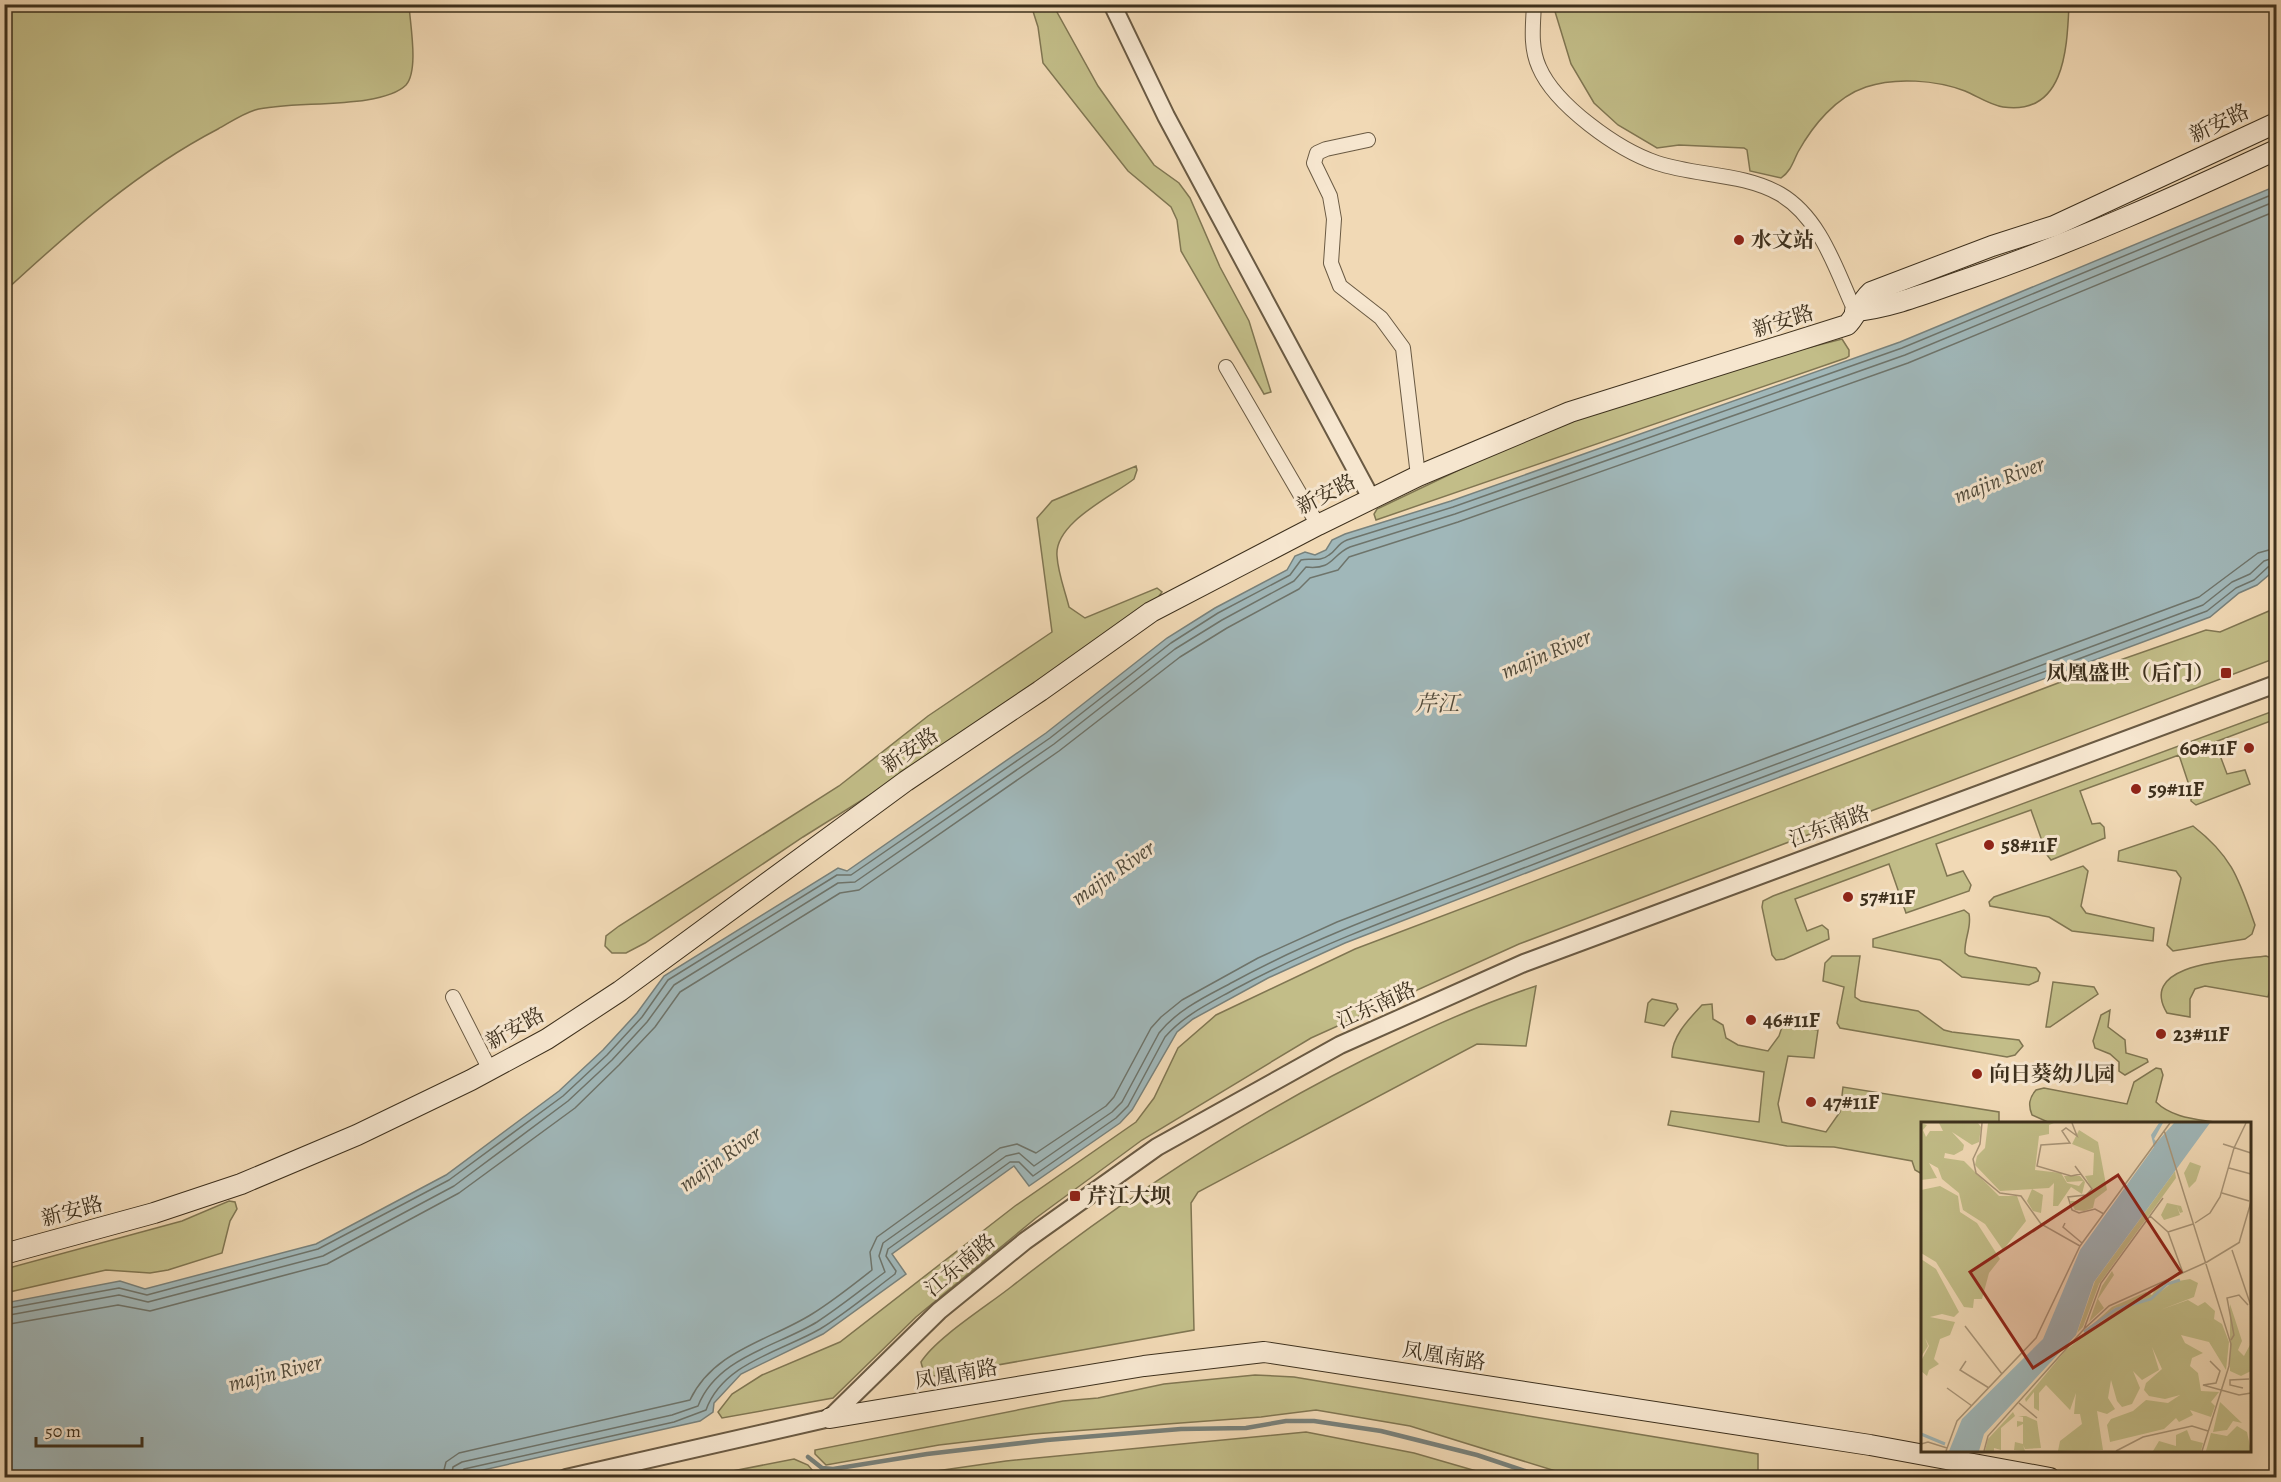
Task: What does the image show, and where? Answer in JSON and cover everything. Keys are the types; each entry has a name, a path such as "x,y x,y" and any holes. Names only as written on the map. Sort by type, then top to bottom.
{"main road":[{"name":"新安路","path":"4,1254 154,1213 241,1184 357,1135 490,1070 547,1039 620,991 906,781 1040,692 1151,612 1371,498 1570,412 1847,325 1871,292 1992,246 2054,226 2277,123"},
{"path":"1855,311 1875,309 1918,296 2041,253 2277,150"},
{"name":"凤凰南路","path":"830,1418 1144,1366 1264,1352 1870,1445 2050,1478"}],"street":[{"path":"1112,4 1166,116 1371,498"},
{"path":"1534,4 1532,43 1539,67 1550,86 1568,104 1595,129 1656,162 1757,185 1780,194 1805,215 1819,233 1855,311"},
{"path":"1368,140 1326,149 1317,153 1314,163 1330,196 1334,219 1331,263 1340,286 1381,318 1403,348 1418,476"},
{"path":"1226,368 1318,525"},
{"name":"江东南路","path":"830,1418 939,1311 1025,1241 1157,1147 1340,1046 1524,963 2277,684"},
{"path":"453,997 490,1070"},
{"path":"566,1478 830,1418"}],"shaded area":[{"path":"5,4 409,5 413,46 412,69 406,85 394,93 377,98 271,107 245,114 189,145 133,182 80,224 5,291"},
{"path":"1852,4 2069,5 2064,59 2051,90 2039,101 2024,107 2003,107 1954,87 1929,82 1902,81 1866,87 1845,98 1826,113 1781,178 1750,171 1747,150 1744,148 1679,145 1657,148 1618,125 1594,103 1571,64 1553,5 1795,5 1807,8"},
{"path":"1031,5 1053,5 1098,86 1154,165 1179,183 1190,198 1220,267 1249,321 1271,392 1264,394 1181,251 1177,220 1171,207 1128,171 1043,63 1038,27"},
{"path":"1842,339 1849,350 1849,356 1846,358 1376,520 1374,514 1377,509 1501,450 1586,414 1776,356"},
{"path":"1136,466 1134,479 1086,512 1065,533 1059,544 1057,556 1060,575 1069,607 1085,618 1157,588 1162,592 1157,599 929,758 803,837 645,943 626,953 612,953 605,946 606,936 619,926 839,786 928,716 1052,632 1037,518 1052,501"},
{"path":"2276,608 2276,658 1519,944 1311,1038 1142,1140 1036,1218 916,1317 833,1398 722,1418 718,1412 732,1394 762,1375 840,1342 1015,1206 1136,1122 1154,1098 1178,1048 1216,1015 1355,949 2103,666 2206,630 2220,632"},
{"path":"2276,710 2276,719 2215,742 2227,774 2245,770 2250,784 2196,805 2191,801 2191,791 2179,755 2080,791 2092,824 2100,823 2104,827 2105,838 2051,860 2047,855 2031,810 1936,844 1947,876 1963,871 1971,885 1969,891 1906,913 1889,864 1795,899 1807,931 1822,925 1828,930 1829,939 1784,959 1776,960 1772,955 1762,907 1763,901 1773,896"},
{"path":"2193,826 2217,848 2233,870 2255,925 2252,934 2245,939 2173,951 2167,945 2181,878 2176,871 2118,861 2119,851"},
{"path":"2083,866 2088,871 2081,906 2086,913 2154,928 2153,941 2072,931 2049,917 1990,906 1989,902 1994,897"},
{"path":"1964,910 1969,914 1970,919 1965,953 1969,956 2036,968 2040,973 2038,981 2029,985 1962,977 1940,960 1873,947 1873,939"},
{"path":"1832,956 1860,956 1855,997 1861,1001 1918,1011 1944,1030 2019,1040 2023,1046 2015,1055 2007,1057 1840,1028 1837,1023 1844,987 1823,981 1825,963"},
{"path":"2266,956 2272,958 2276,965 2268,997 2205,986 2195,989 2190,999 2190,1017 2167,1013 2161,996 2165,983 2177,974 2214,962"},
{"path":"2053,982 2094,987 2098,994 2050,1027 2046,1027"},
{"path":"1536,986 1526,1046 1477,1044 1198,1192 1191,1203 1194,1330 936,1376 924,1371 921,1362 950,1333 1056,1252 1196,1155 1244,1125 1343,1070 1447,1020"},
{"path":"1652,999 1676,1004 1678,1009 1664,1026 1645,1022 1648,1003"},
{"path":"1712,1004 1713,1019 1723,1025 1726,1038 1738,1045 1768,1051 1779,1036 1783,1024 1818,1030 1814,1058 1788,1056 1778,1104 1782,1122 1826,1132 1840,1112 1843,1087 1999,1112 1999,1122 1921,1122 1921,1173 1915,1170 1912,1161 1834,1147 1787,1146 1668,1125 1671,1111 1759,1122 1764,1072 1672,1057 1674,1042 1678,1035 1702,1005"},
{"path":"2110,1010 2108,1027 2125,1040 2126,1053 2147,1059 2148,1062 2125,1075 2119,1071 2119,1062 2110,1054 2095,1048 2093,1041 2101,1015"},
{"path":"2156,1068 2161,1069 2163,1075 2156,1102 2177,1115 2213,1122 2048,1122 2032,1115 2030,1105 2036,1090 2044,1088 2127,1104 2134,1082"},
{"path":"229,1201 235,1202 237,1209 230,1221 222,1253 168,1270 150,1273 106,1270 5,1293 5,1269 182,1221"},
{"path":"1255,1375 1294,1377 1758,1454 1758,1477 1575,1477 1410,1426 1316,1410 1261,1417 1033,1434 939,1445 826,1465 815,1454 815,1450 1063,1401 1098,1398 1164,1384"},
{"path":"1306,1432 1414,1453 1497,1477 894,1477 1006,1461"},
{"path":"794,1459 808,1465 818,1477 702,1477"}],"water":[{"name":"芹江","path":"2276,186 2276,569 2257,585 2239,593 2210,617 1640,829 1345,943 1268,978 1193,1019 1177,1032 1132,1110 1120,1123 1029,1186 1014,1166 892,1254 906,1274 823,1334 741,1374 714,1403 713,1412 700,1421 452,1477 5,1477 5,1303 120,1281 145,1289 316,1244 446,1175 559,1091 603,1050 637,1013 664,976 838,868 847,871 1046,733 1167,638 1215,608 1287,570 1295,556 1305,552 1315,555 1326,550 1332,540 1345,534 1451,501 1900,342"}],"waterway":[{"path":"808,1457 822,1468 833,1469 927,1454 1047,1440 1181,1429 1246,1428 1286,1421 1314,1421 1381,1431 1477,1455 1546,1478"}],"place":[{"name":"水文站","path":"1739,240"},
{"name":"凤凰盛世（后门）","path":"2226,673"},
{"name":"60#11F","path":"2249,748"},
{"name":"59#11F","path":"2136,789"},
{"name":"58#11F","path":"1989,845"},
{"name":"57#11F","path":"1848,897"},
{"name":"46#11F","path":"1751,1020"},
{"name":"23#11F","path":"2161,1034"},
{"name":"向日葵幼儿园","path":"1977,1074"},
{"name":"47#11F","path":"1811,1102"},
{"name":"芹江大坝","path":"1075,1196"}],"water label":[{"name":"majin River","path":"1999,480"},
{"name":"majin River","path":"1546,654"},
{"name":"majin River","path":"1113,873"},
{"name":"majin River","path":"720,1159"},
{"name":"majin River","path":"275,1373"}]}
